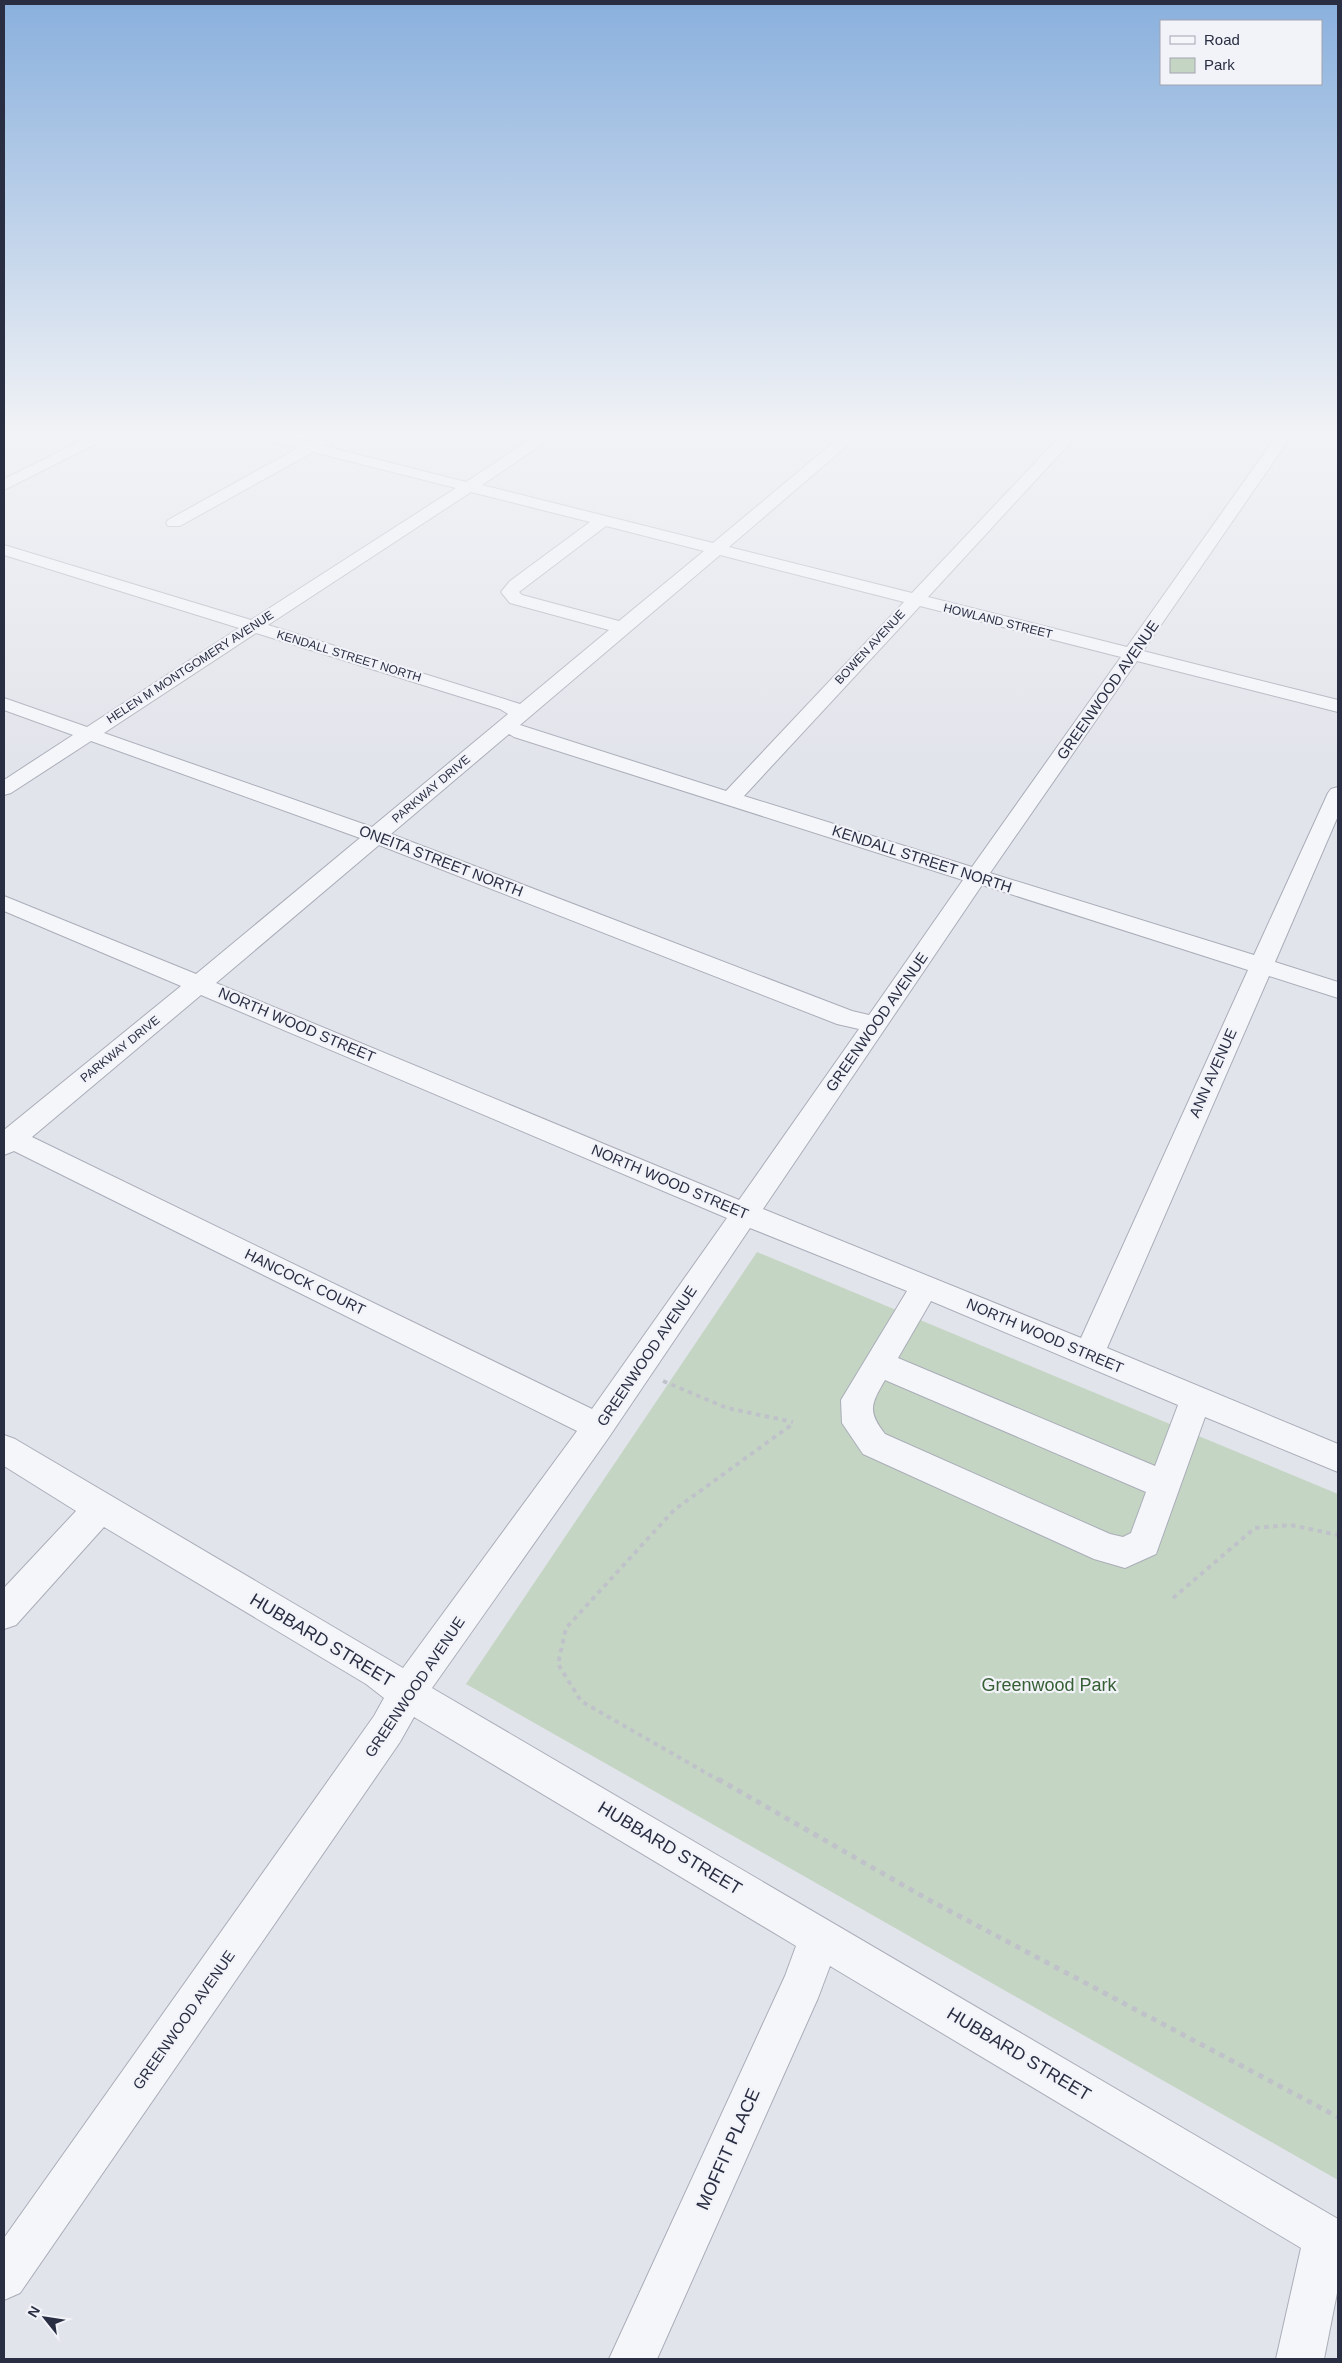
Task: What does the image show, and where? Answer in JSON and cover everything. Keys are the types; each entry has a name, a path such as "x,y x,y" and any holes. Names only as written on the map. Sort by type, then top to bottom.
{"street":[{"name":"HELEN M MONTGOMERY AVENUE","path":"4,789 382,542"},
{"path":"573,542 516,584 510,592 516,599 623,628"},
{"name":"HOWLAND STREET","path":"690,542 1338,706"},
{"name":"PARKWAY DRIVE","path":"8,1141 199,984 724,542"},
{"name":"BOWEN AVENUE","path":"731,798 969,542"},
{"name":"GREENWOOD AVENUE","path":"4,2277 387,1729 407,1693 598,1427 744,1213 876,1026 977,876 1211,542"},
{"name":"KENDALL STREET NORTH","path":"4,550 507,705 521,733 1338,990"},
{"name":"ONEITA STREET NORTH","path":"4,704 376,836 846,1018 876,1026"},
{"name":"ANN AVENUE","path":"1089,1354 1338,793"},
{"name":"NORTH WOOD STREET","path":"4,903 744,1213 925,1286 1338,1458"},
{"name":"HANCOCK COURT","path":"8,1141 598,1427"},
{"path":"925,1286 857,1400 858,1423 874,1444 1106,1548 1125,1553 1144,1543 1196,1399"},
{"path":"879,1364 1164,1486"},
{"name":"HUBBARD STREET","path":"4,1449 100,1508 379,1672 407,1693 1332,2241"},
{"path":"4,1613 100,1508"},
{"name":"MOFFIT PLACE","path":"633,2359 803,1983 820,1936"},
{"path":"1300,2359 1332,2241"}],"path":[{"path":"663,1381 727,1408 794,1423 674,1510 566,1628 558,1664 581,1701 930,1900 1338,2117"},
{"path":"1173,1598 1255,1528 1291,1525 1338,1535"}],"green space":[{"name":"Greenwood Park","path":"757,1252 1338,1494 1338,2180 466,1684"}]}
